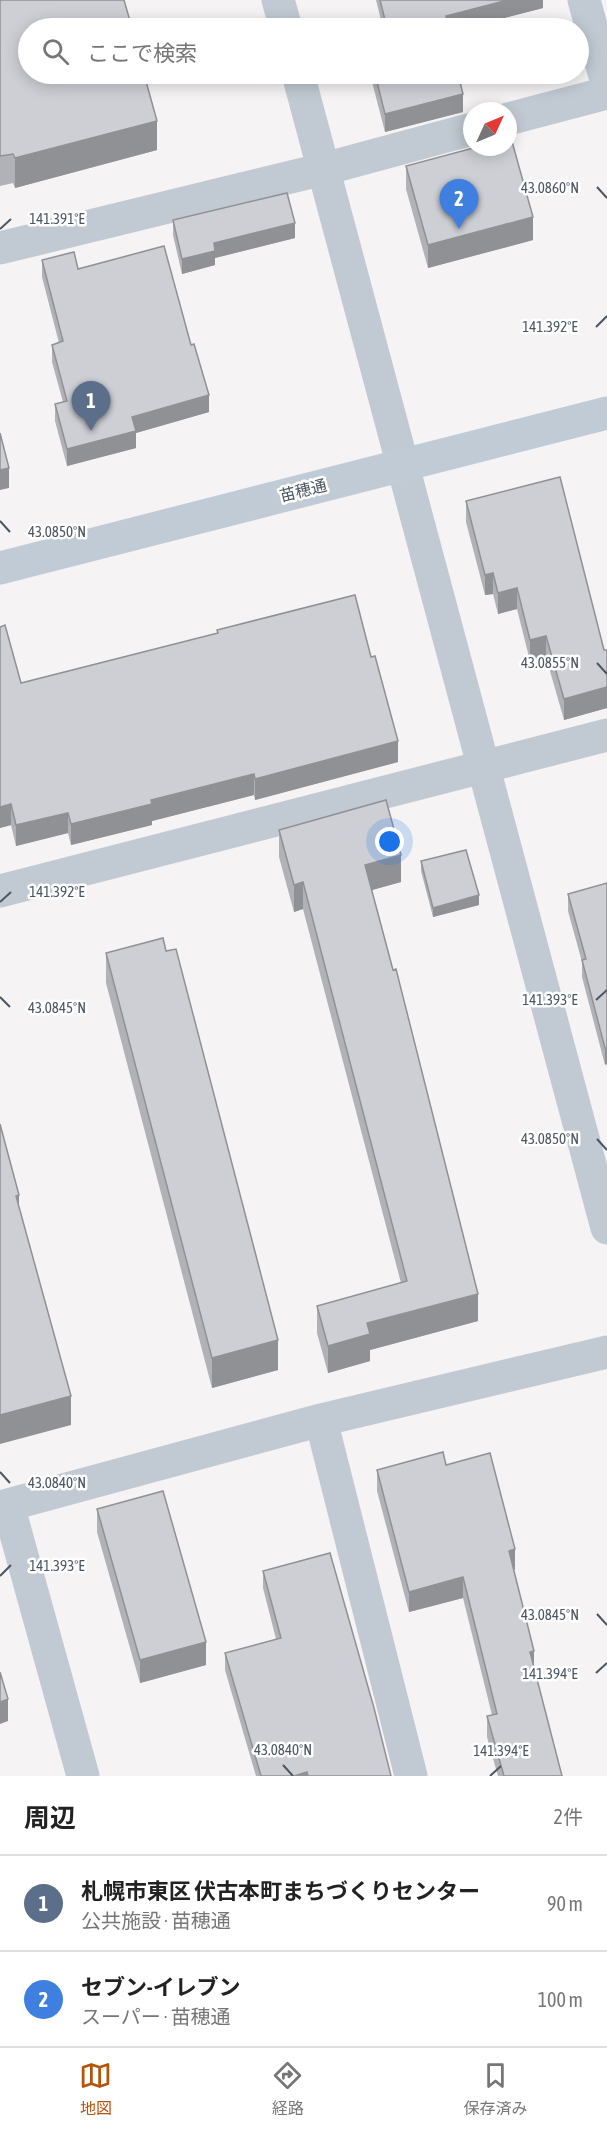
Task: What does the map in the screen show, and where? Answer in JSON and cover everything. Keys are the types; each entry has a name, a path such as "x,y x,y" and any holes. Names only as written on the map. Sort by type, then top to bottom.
{"street":[{"path":"279,0 284,18"},
{"path":"585,0 607,84"},
{"path":"301,84 607,1228"},
{"path":"517,117 607,93"},
{"path":"0,249 324,170 463,131"},
{"name":"苗穂通","path":"0,568 607,413"},
{"path":"0,891 607,735"},
{"path":"83,1776 4,1506 321,1420 607,1352"},
{"path":"321,1420 411,1776"}],"building":[{"path":"0,0 124,0 129,18 18,18 18,84 147,84 157,121 15,158 13,154 0,156"},
{"path":"380,0 508,0 446,16 446,18 384,18"},
{"path":"378,84 460,84 463,94 385,114"},
{"path":"463,151 463,156 516,156 533,217 428,245 406,166"},
{"path":"287,193 295,223 214,243 215,251 182,259 173,220"},
{"path":"164,246 191,345 194,344 209,395 132,417 136,431 67,449 55,404 67,401 52,345 63,341 42,260 74,252 78,269"},
{"path":"0,433 9,468 0,470"},
{"path":"560,477 604,650 607,650 607,687 564,699 546,636 530,640 517,588 498,593 493,573 485,575 466,501"},
{"path":"355,595 371,657 375,656 398,741 255,779 254,774 151,800 152,804 71,824 68,813 16,825 11,804 0,807 0,627 5,625 21,683 218,633 217,630"},
{"path":"386,800 401,855 365,865 393,970 396,969 478,1294 367,1323 370,1334 328,1346 317,1306 407,1281 303,882 294,885 279,830"},
{"path":"466,850 479,895 433,908 421,861"},
{"path":"607,883 607,1047 605,1048 582,960 586,959 568,894"},
{"path":"163,938 166,951 176,949 278,1340 212,1358 106,953"},
{"path":"0,1124 19,1195 16,1196 71,1396 0,1415"},
{"path":"443,1452 446,1465 490,1453 515,1549 509,1551 534,1651 530,1652 562,1776 504,1776 487,1716 497,1714 463,1577 409,1592 377,1470"},
{"path":"163,1491 206,1642 140,1660 97,1509"},
{"path":"330,1553 391,1776 308,1776 307,1772 294,1776 261,1776 225,1653 281,1638 263,1571"},
{"path":"0,1672 8,1699 0,1702"}],"place":[{"name":"セブン-イレブン","path":"459,229"},
{"name":"札幌市東区 伏古本町まちづくりセンター","path":"91,431"}]}
